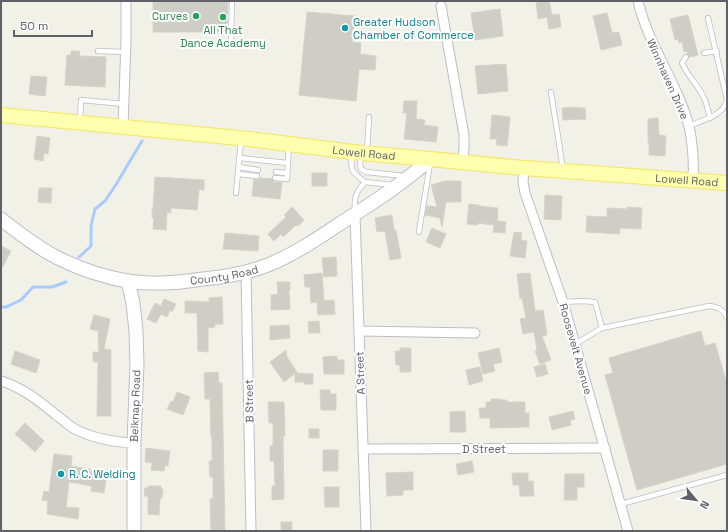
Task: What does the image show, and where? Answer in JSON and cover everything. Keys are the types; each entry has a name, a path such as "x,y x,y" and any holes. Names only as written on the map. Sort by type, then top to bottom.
{"main road":[{"name":"Lowell Road","path":"1,115 524,168 727,183"}],"street":[{"path":"123,127 126,52 126,1"},
{"name":"Winnhaven Drive","path":"638,1 651,40 674,87 689,126 693,151 693,181"},
{"path":"441,6 464,135 463,162"},
{"name":"County Road","path":"1,219 42,249 58,258 80,268 113,278 128,281 168,283 214,278 246,272 294,253 355,215 409,177 430,159"},
{"name":"Roosevelt Avenue","path":"524,168 523,182 525,193 575,344 628,531"},
{"name":"A Street","path":"355,215 366,531"},
{"name":"B Street","path":"246,272 251,531"},
{"name":"Belknap Road","path":"128,281 133,303 137,364 134,443 134,531"},
{"path":"359,331 475,333"},
{"path":"1,381 17,387 35,398 74,428 88,435 115,442 134,443"},
{"name":"D Street","path":"363,449 605,448"}],"lane":[{"path":"231,40 232,1"},
{"path":"689,126 710,118 718,113 726,105 727,100 708,18"},
{"path":"98,50 126,52"},
{"path":"704,53 716,51"},
{"path":"686,57 682,63 684,69 702,94 706,102 710,118"},
{"path":"551,92 563,171"},
{"path":"80,122 81,100 124,104"},
{"path":"369,117 360,152 361,169 366,172 409,177"},
{"path":"236,193 242,139"},
{"path":"275,178 287,179 290,144"},
{"path":"360,152 350,165 353,172 365,182 398,185"},
{"path":"240,158 288,163"},
{"path":"419,232 430,159"},
{"path":"239,168 258,170"},
{"path":"276,172 287,173"},
{"path":"238,174 257,176"},
{"path":"355,215 355,195 365,182"},
{"path":"562,302 595,302 602,328"},
{"path":"575,344 602,328 708,306 718,307 725,312 727,318"},
{"path":"621,504 727,475"}],"building":[{"path":"153,1 228,1 227,32 153,32"},
{"path":"536,1 549,1 552,15 559,14 561,27 549,29 547,17 538,19"},
{"path":"500,9 503,36 475,40 471,13"},
{"path":"307,12 355,16 352,42 361,43 360,54 376,56 375,70 359,69 356,101 299,95"},
{"path":"607,13 612,33 619,32 622,45 601,50 593,16"},
{"path":"688,15 698,55 690,57 686,51 684,52 682,42 679,43 678,39 675,40 670,19"},
{"path":"71,51 80,51 79,56 106,57 105,87 65,85 67,55 71,55"},
{"path":"506,64 508,91 478,94 475,66"},
{"path":"31,76 47,77 45,96 29,94"},
{"path":"404,101 417,101 416,119 425,120 424,125 438,127 436,142 404,139 407,113 403,113"},
{"path":"562,108 585,108 586,119 563,120"},
{"path":"492,115 510,117 507,146 496,145 497,139 490,139"},
{"path":"658,118 659,135 666,136 665,156 649,155 648,119"},
{"path":"37,136 50,138 48,154 44,153 43,161 34,159"},
{"path":"312,173 327,173 327,186 312,186"},
{"path":"155,177 204,180 204,190 199,189 197,210 171,208 171,213 167,212 166,230 153,229 154,218 152,218 152,209"},
{"path":"260,178 272,179 274,182 282,182 280,199 252,196 254,179 258,180"},
{"path":"445,181 461,181 461,202 446,202 442,227 440,218 425,215 427,206 437,207 431,185"},
{"path":"39,188 52,188 51,203 38,202"},
{"path":"545,195 562,196 561,220 544,219"},
{"path":"469,204 498,208 497,221 506,222 505,233 493,232 494,225 478,223 478,225 467,224"},
{"path":"292,207 304,220 283,237 281,234 274,241 268,234 286,217 284,215"},
{"path":"627,207 642,208 641,229 620,228 620,234 586,232 587,216 607,217 607,208 627,209"},
{"path":"392,215 401,258 390,260 385,231 377,232 375,218"},
{"path":"432,228 446,234 440,248 426,242"},
{"path":"514,232 522,233 521,240 527,241 525,258 510,256"},
{"path":"225,233 259,236 258,251 223,249"},
{"path":"1,246 11,251 1,270"},
{"path":"336,257 337,276 324,277 322,258"},
{"path":"322,273 324,301 334,300 335,314 318,315 317,302 311,303 310,287 305,287 304,275"},
{"path":"530,273 535,311 543,310 547,335 542,336 551,360 540,364 535,351 537,350 534,332 523,334 520,319 526,318 522,298 520,299 517,274"},
{"path":"277,282 290,282 290,309 271,310 271,295 278,294"},
{"path":"222,297 223,324 215,324 215,327 208,328 208,352 198,351 197,313 185,313 185,301 209,302 209,298"},
{"path":"164,299 176,304 172,312 170,310 167,317 161,314 156,323 147,319 155,303 161,306"},
{"path":"94,315 110,319 104,349 111,350 111,416 97,416 98,362 93,362 93,352 99,352 98,331 90,329"},
{"path":"319,321 320,333 309,333 308,322"},
{"path":"289,325 290,338 270,340 270,326"},
{"path":"701,331 705,346 715,343 727,384 727,464 637,490 605,375 613,373 609,358"},
{"path":"400,348 411,348 411,372 400,372 400,365 396,365 395,351 400,351"},
{"path":"499,348 502,362 493,364 495,371 483,374 478,353"},
{"path":"286,350 287,357 297,372 284,382 270,362"},
{"path":"15,351 40,360 36,373 11,364"},
{"path":"337,356 337,360 344,360 344,374 324,374 323,357"},
{"path":"545,364 548,374 537,377 534,367"},
{"path":"480,367 483,381 469,385 466,370"},
{"path":"218,372 219,383 222,383 225,531 211,531 210,499 213,499 213,477 210,477 209,461 212,461 212,437 210,399 205,399 204,373"},
{"path":"295,373 313,374 313,384 295,382"},
{"path":"320,390 330,390 330,394 336,394 336,410 321,410"},
{"path":"177,392 190,397 183,415 167,409 171,401 173,402"},
{"path":"491,399 507,400 507,402 525,402 525,413 529,413 529,427 490,428 490,418 480,418 479,408 486,408 486,402 491,402"},
{"path":"268,402 284,402 284,499 272,500 272,486 275,486 274,461 270,461 270,446 273,446 273,423 269,423"},
{"path":"465,411 466,432 450,432 450,412"},
{"path":"573,411 575,419 570,420 571,425 552,430 549,417"},
{"path":"25,423 44,441 35,452 15,434"},
{"path":"309,429 319,429 319,438 309,438"},
{"path":"146,448 170,451 168,466 165,465 164,471 151,470 152,463 145,462"},
{"path":"323,450 338,450 338,471 323,471"},
{"name":"R. C. Welding","path":"54,454 72,456 71,466 90,469 90,471 95,472 94,477 106,479 104,493 91,491 92,486 69,482 66,507 79,508 78,519 47,514 48,501 42,500 44,491 49,492"},
{"path":"472,461 474,472 458,475 456,464"},
{"path":"413,472 413,490 403,490 403,495 387,496 386,473"},
{"path":"512,473 528,473 528,481 533,481 534,496 520,496 519,485 513,485"},
{"path":"565,474 584,474 584,487 577,487 577,500 564,500"},
{"path":"148,486 161,486 161,489 163,489 162,498 160,498 159,515 148,514 148,496 144,496 145,488 148,488"},
{"path":"324,487 339,487 339,507 325,507"},
{"path":"281,522 292,522 292,531 281,531"}],"waterway":[{"path":"79,257 91,246 91,226 95,209 105,201 142,141"},
{"path":"1,307 6,307 21,300 33,287 52,287 66,282"}],"place":[{"name":"Curves","path":"196,16"},
{"name":"All That Dance Academy","path":"223,17"},
{"name":"Greater Hudson Chamber of Commerce","path":"345,28"},
{"name":"R. C. Welding","path":"61,474"}]}
